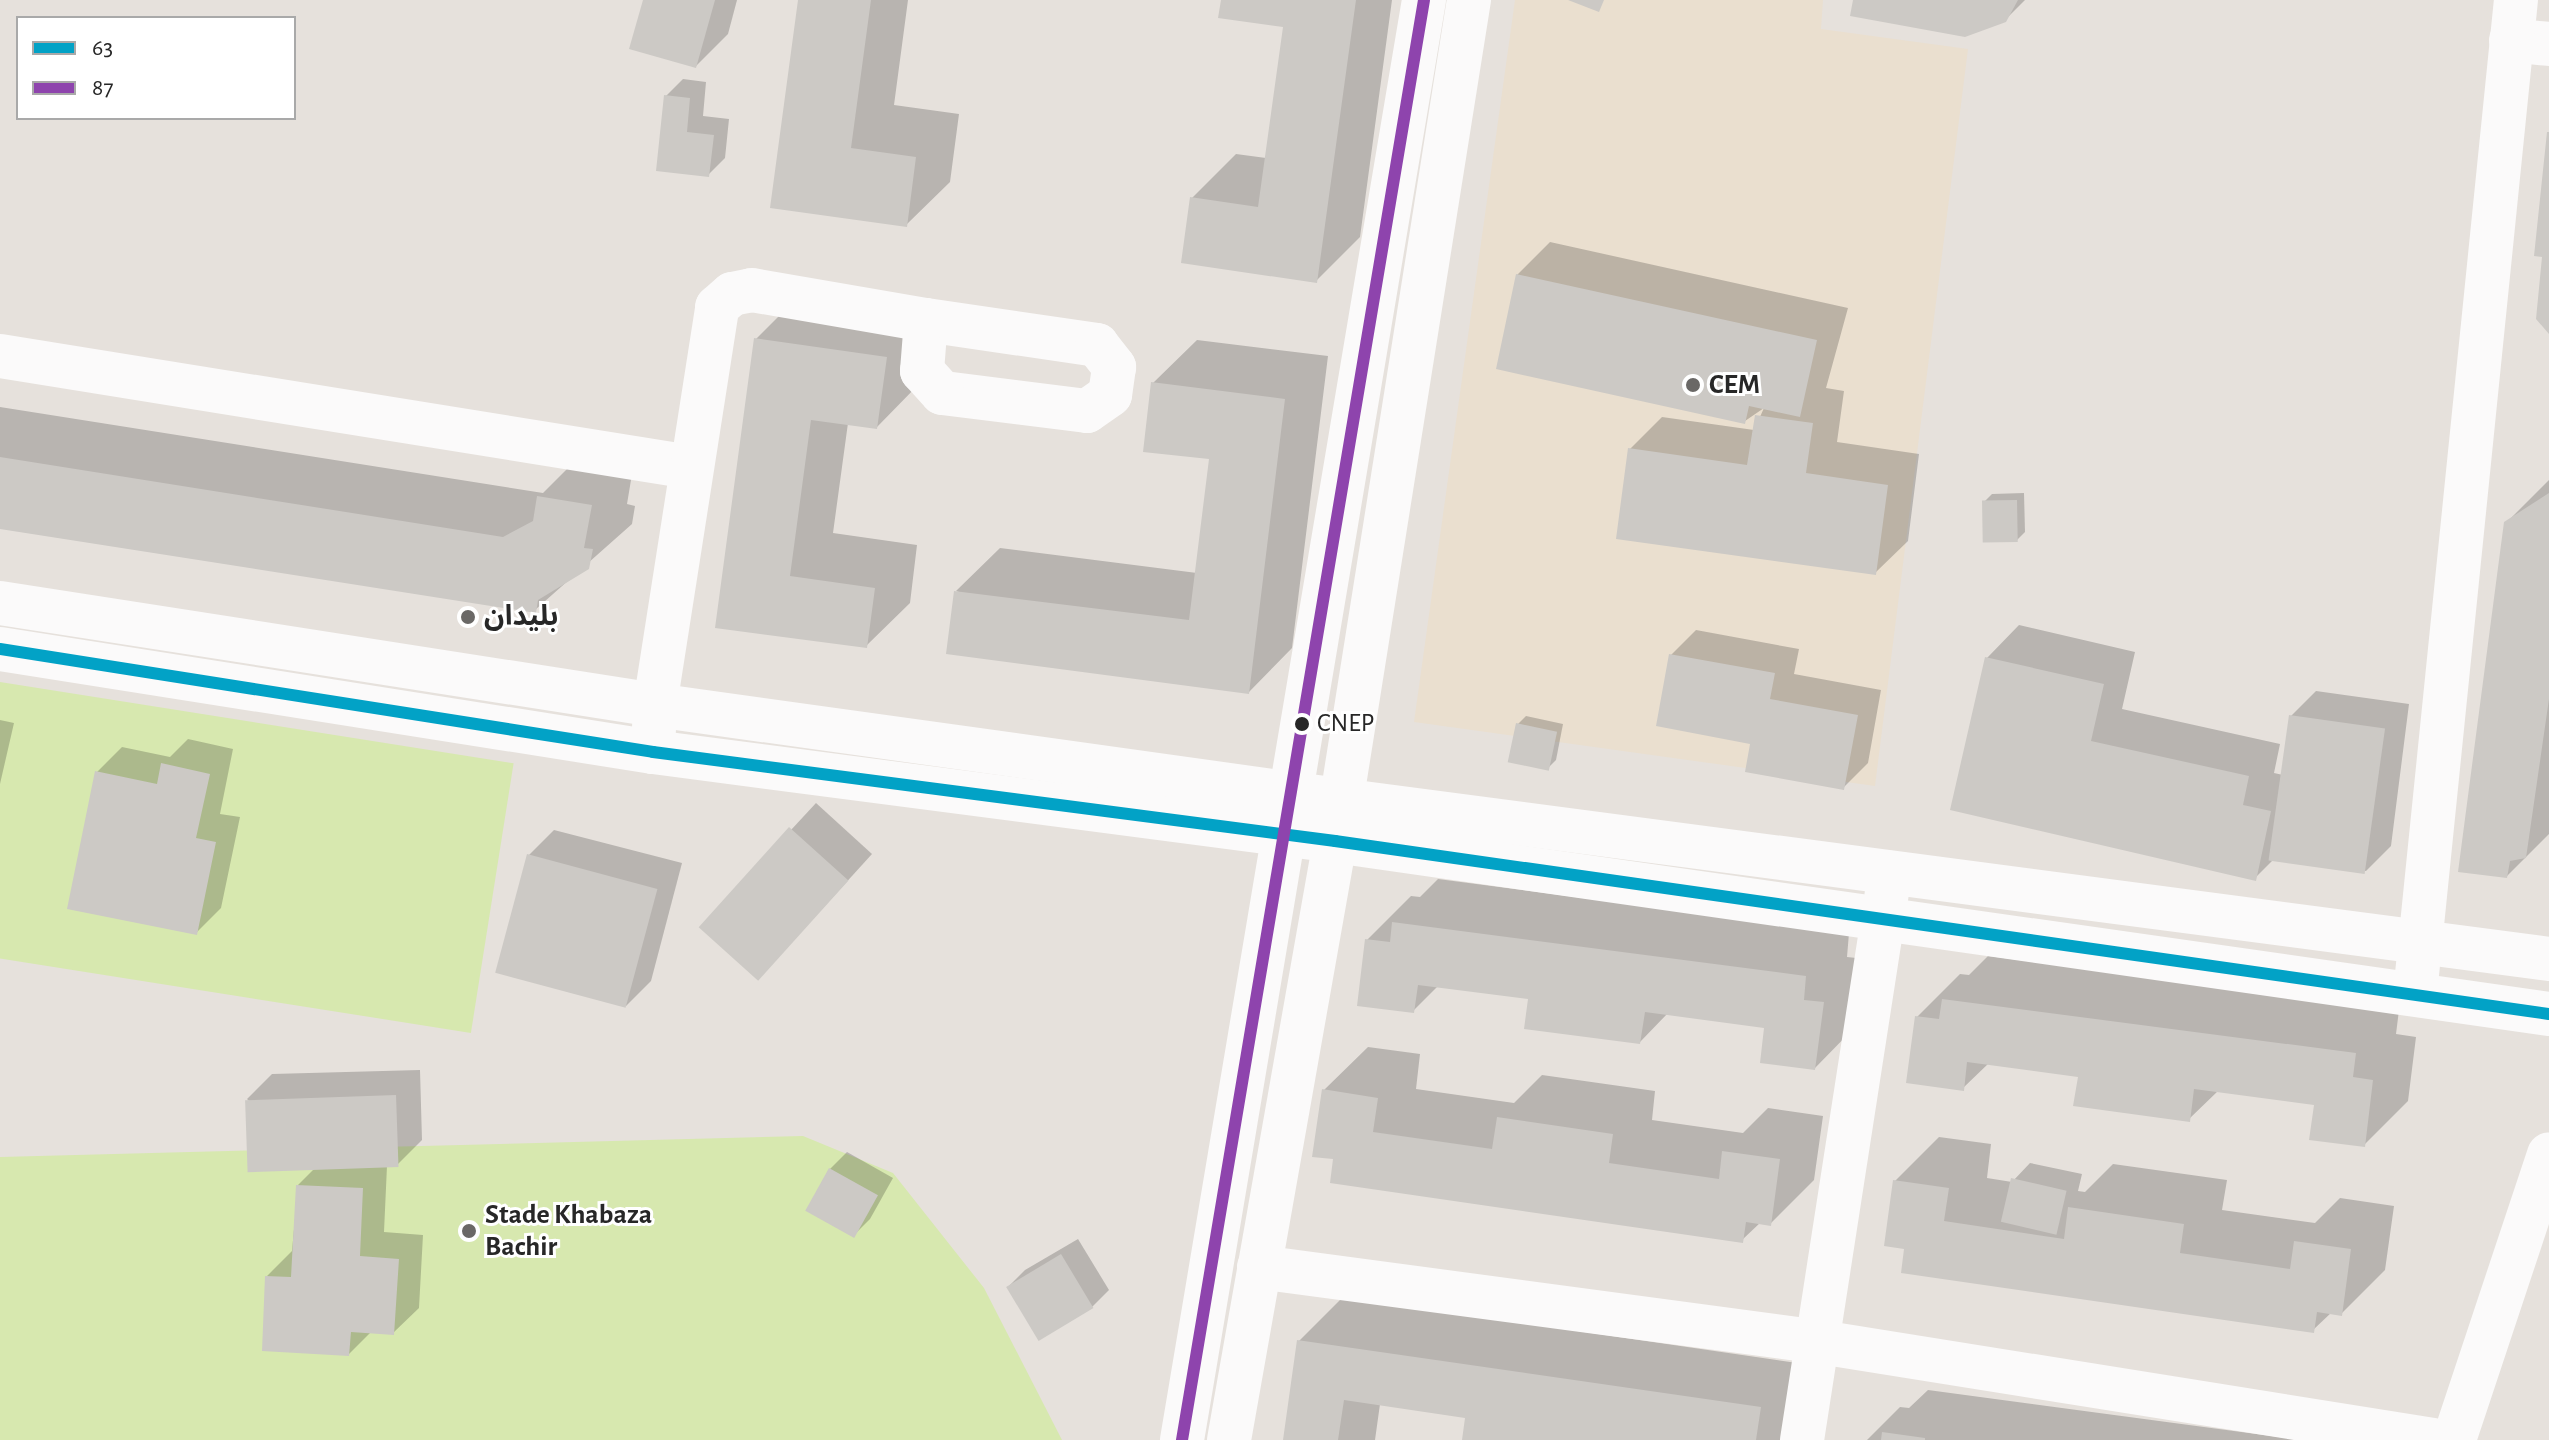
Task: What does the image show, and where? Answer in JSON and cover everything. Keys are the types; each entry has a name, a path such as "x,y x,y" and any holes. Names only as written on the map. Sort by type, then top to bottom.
{"street":[{"path":"1182,1440 1284,814 1424,0"},
{"path":"1229,1440 1338,821 1469,0"},
{"path":"2415,994 2526,28"},
{"path":"653,752 655,705 712,316 723,299 752,290 926,320"},
{"path":"0,356 690,467"},
{"path":"0,603 655,705 1284,814"},
{"path":"0,649 653,752 1890,873 2549,959"},
{"path":"1338,821 1883,919 2549,1014"},
{"path":"1802,1440 1820,1342 1890,873"},
{"path":"2454,1440 2549,1154"},
{"path":"1259,1267 1820,1342 2433,1440"}],"shaded area":[{"name":"CEM","path":"1515,0 1823,0 1821,29 1968,49 1875,786 1414,722"}],"green space":[{"path":"0,682 514,763 471,1033 0,958"},
{"name":"Stade Khabaza Bachir","path":"803,1136 893,1173 984,1288 1062,1440 0,1440 0,1157"}],"building":[{"path":"643,0 715,0 696,68 629,49"},
{"path":"798,0 871,0 851,148 916,157 907,227 770,208"},
{"path":"1221,0 1356,0 1317,283 1181,263 1190,197 1258,207 1283,27 1218,18"},
{"path":"1568,0 1604,0 1599,12"},
{"path":"1853,0 2018,0 2006,22 1965,37 1850,16"},
{"path":"664,95 690,98 687,132 714,135 709,177 656,171"},
{"path":"2547,132 2549,334 2536,319 2542,257 2534,256"},
{"path":"1516,274 1817,340 1800,417 1749,406 1745,424 1496,369"},
{"path":"754,338 887,357 877,429 811,420 790,576 875,588 867,648 715,628"},
{"path":"1151,382 1285,399 1249,694 946,654 954,591 1189,620 1209,459 1143,452"},
{"path":"1755,415 1813,423 1806,473 1888,485 1876,575 1616,539 1628,448 1747,465"},
{"path":"0,457 503,537 533,521 537,496 592,505 584,548 593,549 589,569 538,600 536,613 0,529"},
{"path":"2549,493 2549,699 2526,858 2510,861 2507,878 2458,872 2504,522"},
{"path":"2017,500 2018,542 1983,543 1982,501"},
{"path":"1669,654 1775,673 1770,699 1858,715 1844,790 1745,772 1750,744 1656,726"},
{"path":"1985,657 2104,684 2091,741 2249,776 2243,805 2271,811 2256,881 1950,810"},
{"path":"2289,715 2385,728 2365,874 2269,861"},
{"path":"1516,723 1557,732 1549,771 1508,762"},
{"path":"161,763 210,774 196,838 216,842 197,935 67,909 95,771 157,784"},
{"path":"789,827 848,881 758,981 699,927"},
{"path":"527,854 657,889 626,1008 495,973"},
{"path":"1392,922 1806,976 1804,1000 1824,1002 1815,1070 1760,1063 1764,1028 1645,1012 1640,1044 1524,1029 1528,999 1418,985 1414,1013 1357,1006 1365,939 1390,942"},
{"path":"1942,999 2356,1053 2353,1077 2373,1080 2365,1147 2309,1140 2314,1105 2194,1089 2190,1122 2073,1106 2078,1077 1967,1062 1964,1091 1906,1083 1915,1016 1939,1019"},
{"path":"1322,1089 1378,1098 1373,1132 1492,1149 1497,1117 1613,1134 1609,1163 1719,1179 1722,1151 1780,1159 1771,1226 1746,1222 1743,1243 1330,1183 1333,1159 1312,1157"},
{"path":"396,1095 399,1167 248,1172 245,1100"},
{"path":"829,1168 878,1195 854,1238 805,1211"},
{"path":"2011,1178 2067,1191 2056,1235 2001,1222"},
{"path":"1893,1180 1949,1188 1944,1221 2064,1239 2068,1207 2184,1224 2180,1253 2290,1269 2294,1241 2351,1249 2342,1316 2317,1312 2314,1333 1901,1273 1904,1249 1884,1246"},
{"path":"296,1185 363,1188 360,1256 399,1259 394,1335 351,1332 349,1356 262,1351 265,1276 291,1277"},
{"path":"1061,1254 1093,1308 1039,1341 1006,1287"},
{"path":"1297,1340 1761,1407 1756,1440 1462,1440 1465,1418 1344,1400 1338,1440 1283,1440"},
{"path":"1882,1432 1925,1438 1925,1440 1881,1440"}],"transit line":[{"name":"87","path":"1182,1440 1424,0"},
{"name":"63","path":"0,649 653,752 1335,841 2549,1014"}],"place":[{"name":"CEM","path":"1693,385"},
{"name":"بليدان","path":"468,617"},
{"name":"CNEP","path":"1302,724"},
{"name":"Stade Khabaza Bachir","path":"469,1231"}]}
